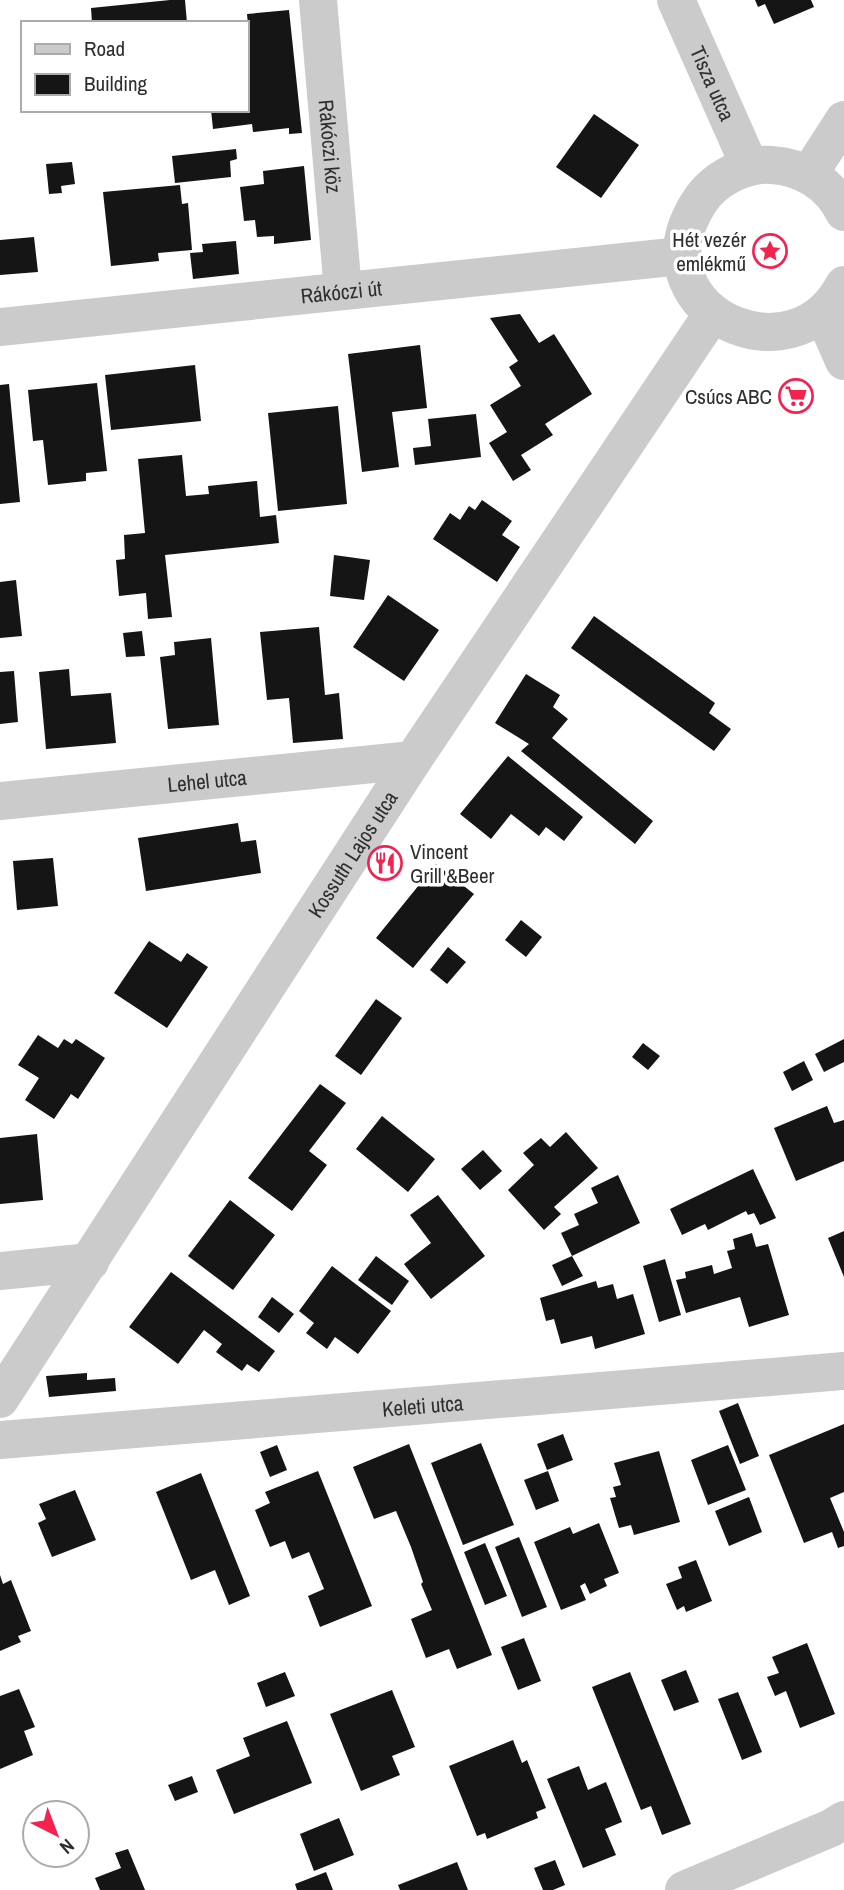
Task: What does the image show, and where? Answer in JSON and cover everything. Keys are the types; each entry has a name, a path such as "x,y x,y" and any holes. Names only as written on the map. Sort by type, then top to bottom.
{"street":[{"name":"Rákóczi köz","path":"318,0 343,291"},
{"name":"Tisza utca","path":"676,0 750,167"},
{"path":"808,174 844,120"},
{"path":"833,299 802,326 780,332 756,333 733,326 713,313 687,279 681,256 693,211 706,192 723,178 750,167 765,164 788,166 808,174 828,189 844,212"},
{"name":"Rákóczi út","path":"0,327 681,256"},
{"path":"833,299 844,361"},
{"name":"Kossuth Lajos utca","path":"0,1399 413,760 713,313"},
{"name":"Lehel utca","path":"0,801 413,760"},
{"path":"0,1271 90,1262"},
{"name":"Keleti utca","path":"0,1440 844,1371"},
{"path":"684,1890 840,1834"}],"building":[{"path":"185,0 187,21 92,21 91,8"},
{"path":"755,0 811,0 814,7 774,24 765,4 758,7"},
{"path":"289,10 302,133 289,134 289,128 253,132 252,124 213,129 211,112 248,112 247,14"},
{"path":"594,114 639,145 601,198 556,167"},
{"path":"236,149 237,159 230,161 231,177 175,183 172,156"},
{"path":"72,162 75,184 61,186 62,193 49,194 46,164"},
{"path":"304,166 311,240 274,244 274,236 257,237 255,220 244,221 240,187 264,184 263,171"},
{"path":"180,185 182,204 188,203 192,250 158,253 159,261 111,266 103,192"},
{"path":"34,237 38,272 0,275 0,240"},
{"path":"236,241 239,274 193,279 190,253 203,252 202,244"},
{"path":"520,314 539,343 554,334 592,394 545,424 553,435 521,455 531,470 513,481 489,443 507,432 490,405 521,386 509,367 518,361 490,318"},
{"path":"420,345 427,408 392,412 399,467 362,472 348,354"},
{"path":"195,365 201,421 111,430 105,375"},
{"path":"97,383 107,471 86,473 86,481 48,485 43,440 33,441 28,390"},
{"path":"9,384 20,502 0,504 0,385"},
{"path":"338,406 347,504 278,511 268,413"},
{"path":"476,414 481,457 415,465 413,448 431,446 428,419"},
{"path":"182,455 186,496 209,494 208,486 257,481 260,517 276,515 279,543 165,555 172,617 148,619 146,593 119,596 116,560 125,559 124,535 145,533 138,459"},
{"path":"482,500 512,521 502,535 520,547 497,582 433,539 450,513 460,520 469,506 475,510"},
{"path":"334,555 370,560 364,600 330,596"},
{"path":"16,580 22,636 0,638 0,582"},
{"path":"388,595 439,630 404,681 353,647"},
{"path":"594,616 715,703 709,713 731,729 714,751 571,648"},
{"path":"319,627 325,695 339,693 343,739 293,743 289,698 267,700 260,632"},
{"path":"142,631 145,656 126,657 123,633"},
{"path":"211,638 219,725 168,729 160,657 175,655 174,642"},
{"path":"69,669 71,696 111,693 116,743 46,749 39,672"},
{"path":"14,671 18,722 0,724 0,672"},
{"path":"526,674 560,695 553,707 568,719 552,738 653,821 635,844 521,751 529,744 495,723"},
{"path":"508,756 583,817 564,841 546,827 539,836 511,814 491,839 460,814"},
{"path":"238,823 241,842 256,840 261,873 146,891 138,838"},
{"path":"53,858 58,906 17,910 13,861"},
{"path":"436,864 474,894 413,968 376,938"},
{"path":"521,920 542,937 526,957 505,940"},
{"path":"149,941 181,962 187,953 208,967 167,1028 114,993"},
{"path":"448,947 466,962 447,984 430,970"},
{"path":"376,999 402,1018 361,1075 335,1056"},
{"path":"38,1035 58,1048 64,1039 72,1044 76,1039 105,1058 78,1099 71,1094 54,1119 25,1100 39,1078 18,1065"},
{"path":"844,1039 844,1062 824,1072 815,1054"},
{"path":"643,1043 660,1056 648,1070 632,1057"},
{"path":"804,1061 813,1080 792,1091 783,1072"},
{"path":"320,1084 346,1103 309,1151 327,1165 292,1211 248,1178"},
{"path":"827,1106 834,1123 844,1120 844,1161 796,1181 774,1128"},
{"path":"382,1116 435,1159 408,1192 356,1149"},
{"path":"566,1132 598,1168 554,1207 561,1214 544,1230 508,1190 534,1165 523,1153 541,1138 550,1147"},
{"path":"37,1134 43,1200 0,1204 0,1138"},
{"path":"483,1150 502,1171 480,1190 461,1169"},
{"path":"753,1169 776,1218 760,1225 754,1213 748,1215 746,1211 708,1230 705,1224 682,1235 670,1209"},
{"path":"618,1175 640,1223 572,1256 561,1233 579,1225 574,1214 598,1203 591,1188"},
{"path":"438,1195 485,1256 431,1299 404,1264 431,1243 410,1215"},
{"path":"230,1200 275,1235 233,1290 188,1256"},
{"path":"844,1231 844,1277 828,1238"},
{"path":"752,1233 756,1247 768,1244 789,1315 749,1327 740,1297 686,1313 676,1280 686,1278 685,1272 712,1265 714,1274 732,1268 727,1251 735,1249 733,1239"},
{"path":"376,1256 409,1281 392,1305 358,1280"},
{"path":"572,1256 583,1276 562,1286 552,1265"},
{"path":"665,1259 681,1315 659,1322 643,1266"},
{"path":"332,1266 391,1311 358,1354 335,1337 327,1349 306,1333 314,1323 299,1311"},
{"path":"171,1272 275,1351 259,1372 247,1364 242,1371 216,1352 222,1344 204,1330 178,1364 129,1327"},
{"path":"596,1281 598,1288 613,1284 617,1299 633,1294 645,1334 595,1349 592,1336 561,1344 554,1319 546,1321 540,1298"},
{"path":"272,1297 294,1314 279,1333 258,1317"},
{"path":"87,1373 87,1380 115,1378 116,1391 49,1397 46,1376"},
{"path":"738,1403 759,1456 740,1464 719,1411"},
{"path":"844,1424 844,1492 830,1498 844,1532 844,1546 838,1548 832,1532 804,1543 769,1455"},
{"path":"563,1434 573,1460 547,1470 537,1444"},
{"path":"481,1443 514,1525 463,1545 431,1463"},
{"path":"409,1444 492,1655 457,1669 449,1649 426,1658 411,1619 432,1610 421,1584 423,1582 411,1547 396,1511 374,1519 353,1467"},
{"path":"277,1445 287,1470 270,1477 260,1452"},
{"path":"728,1445 746,1490 708,1505 691,1460"},
{"path":"659,1451 680,1522 634,1535 631,1525 619,1528 610,1498 616,1497 613,1487 621,1485 614,1463"},
{"path":"318,1471 372,1606 320,1627 308,1596 324,1589 309,1552 292,1559 285,1541 270,1547 255,1510 270,1503 265,1492"},
{"path":"548,1471 559,1501 536,1510 524,1480"},
{"path":"201,1473 250,1596 229,1605 215,1570 191,1580 156,1492"},
{"path":"75,1490 96,1540 52,1557 38,1523 46,1519 39,1504"},
{"path":"749,1497 762,1532 729,1546 715,1511"},
{"path":"599,1523 619,1573 604,1579 607,1586 590,1594 585,1583 580,1586 586,1600 561,1610 534,1542 570,1527 573,1534"},
{"path":"519,1537 547,1607 522,1617 495,1547"},
{"path":"485,1543 507,1596 485,1605 464,1552"},
{"path":"696,1560 712,1601 686,1612 684,1606 677,1610 666,1584 682,1578 678,1567"},
{"path":"0,1575 3,1584 11,1580 31,1631 18,1636 21,1642 0,1651"},
{"path":"524,1638 541,1681 518,1690 501,1647"},
{"path":"807,1643 835,1714 800,1728 786,1691 775,1696 767,1677 779,1673 772,1657"},
{"path":"686,1670 699,1702 674,1711 661,1680"},
{"path":"285,1672 295,1696 266,1707 257,1683"},
{"path":"630,1672 691,1824 662,1835 651,1806 641,1810 592,1687"},
{"path":"19,1689 35,1727 24,1731 33,1755 0,1769 0,1696"},
{"path":"392,1690 415,1747 392,1756 400,1775 361,1791 330,1714"},
{"path":"738,1692 762,1752 742,1760 718,1699"},
{"path":"287,1721 312,1783 234,1814 216,1770 250,1756 243,1738"},
{"path":"513,1740 522,1763 527,1760 546,1808 536,1812 538,1818 487,1839 485,1833 477,1836 449,1766"},
{"path":"579,1766 588,1790 606,1782 622,1822 605,1829 616,1855 583,1868 547,1779"},
{"path":"192,1776 198,1792 175,1801 168,1785"},
{"path":"339,1818 354,1855 314,1871 300,1834"},
{"path":"128,1849 145,1890 100,1890 95,1878 121,1868 115,1853"},
{"path":"555,1860 565,1885 553,1890 543,1890 534,1868"},
{"path":"457,1862 468,1890 400,1890 398,1885"},
{"path":"326,1872 333,1890 297,1890 295,1884"}],"place":[{"name":"Hét vezér emlékmű","path":"770,251"},
{"name":"Csúcs ABC","path":"796,396"},
{"name":"Vincent Grill &Beer","path":"385,863"}]}
